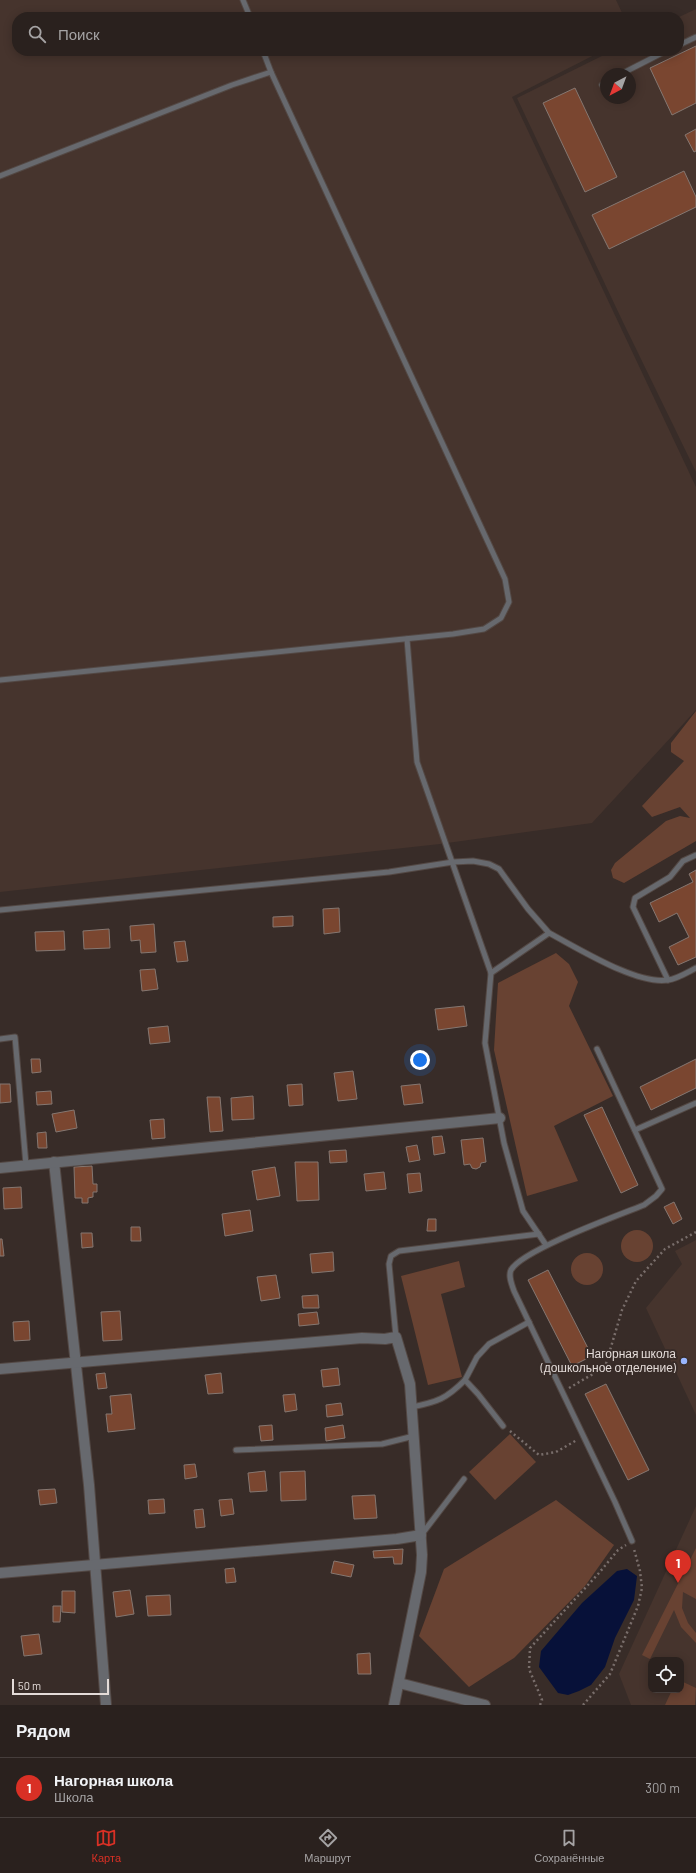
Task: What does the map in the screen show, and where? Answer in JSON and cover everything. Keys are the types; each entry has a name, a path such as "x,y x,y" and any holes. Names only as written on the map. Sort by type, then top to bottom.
{"street":[{"path":"0,1168 500,1118"},
{"path":"54,1162 76,1361 96,1565 106,1705"},
{"path":"0,1369 76,1361 362,1338 385,1339 396,1337 410,1384 421,1535 421,1572 394,1705"},
{"path":"0,1573 397,1540 421,1535"},
{"path":"399,1682 485,1705"}],"lane":[{"path":"243,0 248,12"},
{"path":"684,43 696,37"},
{"path":"0,680 453,634 484,629 501,618 509,602 505,579 265,56"},
{"path":"633,68 656,56"},
{"path":"0,176 232,85 271,72"},
{"path":"407,639 417,762 491,973 485,1043 504,1143 523,1211 546,1246"},
{"path":"668,980 633,907 635,898 670,877 683,861 696,855"},
{"path":"0,910 389,872 453,862 473,861 489,864 500,869 528,909 549,933 623,971 647,979 668,980 696,968"},
{"path":"491,973 549,933"},
{"path":"0,1039 15,1037 26,1165"},
{"path":"597,1048 662,1189 656,1196 644,1205 546,1246 522,1261 511,1270 510,1278 514,1291 561,1392 584,1436 632,1541"},
{"path":"635,1130 696,1103"},
{"path":"396,1337 389,1264 391,1256 400,1251 539,1234"},
{"path":"412,1407 434,1403 451,1394 465,1380 476,1357 489,1344 529,1322"},
{"path":"465,1380 503,1426"},
{"path":"236,1450 382,1444 414,1436"},
{"path":"421,1535 464,1479"}],"path":[{"path":"561,1392 605,1367 622,1310 636,1281 665,1249 696,1232"},
{"path":"503,1426 539,1454 556,1452 584,1436"},
{"path":"540,1705 542,1700 529,1669 530,1648 599,1573 618,1550 632,1541 640,1571 642,1588 638,1606 610,1674 583,1705"}],"shaded area":[{"path":"0,0 616,0 622,12 12,12 12,56 592,56 512,97 696,487 696,710 592,823 440,844 0,892"},
{"path":"696,9 696,472 517,98 602,56 684,56 684,15"},
{"path":"696,711 696,841 624,883 613,878 611,870 615,863 666,821 680,816 690,818 680,807 652,817 642,806 684,761 671,752 671,743"},
{"path":"556,953 569,964 578,982 569,1006 613,1096 554,1126 578,1181 527,1196 494,1050 498,983"},
{"path":"637,1230 648,1235 653,1246 648,1257 637,1262 626,1257 621,1246 626,1235"},
{"name":"Нагорная школа (дошкольное отделение)","path":"696,1240 696,1415 646,1308 682,1264 675,1251"},
{"path":"587,1253 598,1258 603,1269 598,1280 587,1285 576,1280 571,1269 576,1258"},
{"path":"459,1261 465,1287 441,1294 462,1377 428,1385 401,1276"},
{"path":"510,1434 536,1462 495,1500 469,1472"},
{"path":"556,1500 614,1545 585,1586 514,1658 469,1687 419,1636 444,1569"},
{"path":"696,1506 696,1705 631,1705 619,1674"},
{"path":"696,1548 696,1599 683,1592 682,1608 688,1623 696,1633 696,1643 681,1627 674,1610 651,1657 648,1658 642,1655"},
{"path":"627,1569 637,1576 634,1600 615,1638 605,1667 591,1685 568,1695 558,1693 539,1667 541,1651 582,1603 617,1571"},
{"path":"684,1682 696,1688 695,1705 665,1705 671,1693 684,1693"}],"building":[{"path":"696,46 696,103 672,115 650,68 675,56 684,56 684,52"},
{"path":"575,88 617,177 585,192 543,103"},
{"path":"696,129 696,151 694,152 685,135"},
{"path":"684,171 696,197 696,207 609,249 592,215"},
{"path":"696,870 696,957 678,965 669,947 689,937 677,913 659,922 650,903 693,882 689,874"},
{"path":"339,908 340,932 324,934 323,909"},
{"path":"293,916 293,926 273,927 273,917"},
{"path":"154,924 156,952 141,953 140,940 131,941 130,926"},
{"path":"109,929 110,948 84,949 83,931"},
{"path":"64,931 65,950 36,951 35,932"},
{"path":"185,941 188,961 177,962 174,942"},
{"path":"155,969 158,989 142,991 140,970"},
{"path":"464,1006 467,1026 438,1030 435,1009"},
{"path":"168,1026 170,1042 150,1044 148,1028"},
{"path":"31,1059 40,1059 41,1072 32,1073"},
{"path":"696,1059 696,1088 651,1110 640,1087"},
{"path":"353,1071 357,1099 338,1101 334,1073"},
{"path":"0,1084 10,1084 11,1102 0,1103"},
{"path":"302,1084 303,1105 289,1106 287,1085"},
{"path":"420,1084 423,1103 404,1105 401,1086"},
{"path":"51,1091 52,1104 37,1105 36,1092"},
{"path":"253,1096 254,1119 232,1120 231,1098"},
{"path":"207,1097 220,1097 223,1131 210,1132"},
{"path":"602,1107 638,1185 621,1193 584,1115"},
{"path":"74,1110 77,1128 56,1132 52,1114"},
{"path":"164,1119 165,1138 152,1139 150,1120"},
{"path":"46,1132 47,1148 38,1148 37,1133"},
{"path":"442,1136 445,1153 434,1155 432,1137"},
{"path":"483,1138 486,1162 481,1163 480,1167 476,1169 472,1168 470,1164 464,1165 461,1140"},
{"path":"417,1145 420,1160 409,1162 406,1147"},
{"path":"346,1150 347,1162 330,1163 329,1151"},
{"path":"295,1162 318,1162 319,1200 297,1201"},
{"path":"92,1166 93,1184 97,1184 97,1192 93,1192 93,1197 88,1198 88,1203 82,1203 82,1198 75,1198 74,1167"},
{"path":"275,1167 280,1196 257,1200 252,1171"},
{"path":"384,1172 386,1189 366,1191 364,1174"},
{"path":"420,1173 422,1191 409,1193 407,1174"},
{"path":"21,1187 22,1208 4,1209 3,1188"},
{"path":"674,1202 682,1219 673,1224 664,1207"},
{"path":"250,1210 253,1231 225,1236 222,1214"},
{"path":"428,1219 436,1219 436,1231 427,1231"},
{"path":"131,1227 140,1227 141,1241 131,1241"},
{"path":"81,1233 92,1233 93,1247 82,1248"},
{"path":"0,1239 2,1239 4,1256 0,1256"},
{"path":"333,1252 334,1271 312,1273 310,1254"},
{"path":"548,1270 592,1356 572,1366 528,1280"},
{"path":"276,1275 280,1298 261,1301 257,1277"},
{"path":"318,1295 319,1308 303,1308 302,1296"},
{"path":"120,1311 122,1340 103,1341 101,1312"},
{"path":"317,1312 319,1324 299,1326 298,1314"},
{"path":"29,1321 30,1340 14,1341 13,1322"},
{"path":"338,1368 340,1385 323,1387 321,1370"},
{"path":"105,1373 107,1388 98,1389 96,1374"},
{"path":"221,1373 223,1393 208,1394 205,1375"},
{"path":"606,1384 649,1470 628,1480 585,1394"},
{"path":"131,1394 135,1429 108,1432 106,1414 112,1414 110,1396"},
{"path":"295,1394 297,1410 285,1412 283,1395"},
{"path":"341,1403 343,1415 327,1417 326,1405"},
{"path":"272,1425 273,1440 261,1441 259,1426"},
{"path":"343,1425 345,1438 326,1441 325,1428"},
{"path":"195,1464 197,1477 185,1479 184,1465"},
{"path":"265,1471 267,1491 250,1492 248,1473"},
{"path":"305,1471 306,1500 281,1501 280,1472"},
{"path":"55,1489 57,1503 40,1505 38,1490"},
{"path":"375,1495 377,1518 354,1519 352,1496"},
{"path":"164,1499 165,1513 149,1514 148,1500"},
{"path":"232,1499 234,1514 221,1516 219,1500"},
{"path":"203,1509 205,1527 196,1528 194,1510"},
{"path":"403,1549 402,1564 394,1564 393,1557 374,1558 373,1551"},
{"path":"334,1561 354,1565 351,1577 331,1573"},
{"path":"234,1568 236,1582 226,1583 225,1569"},
{"path":"130,1590 134,1614 116,1617 113,1592"},
{"path":"62,1591 75,1591 75,1613 62,1612"},
{"path":"170,1595 171,1615 148,1616 146,1596"},
{"path":"53,1606 61,1606 60,1622 53,1622"},
{"path":"39,1634 42,1654 24,1656 21,1636"},
{"path":"370,1653 371,1674 358,1674 357,1654"}],"place":[{"name":"Нагорная школа (дошкольное отделение)","path":"684,1361"},
{"name":"Нагорная школа","path":"678,1583"}]}
